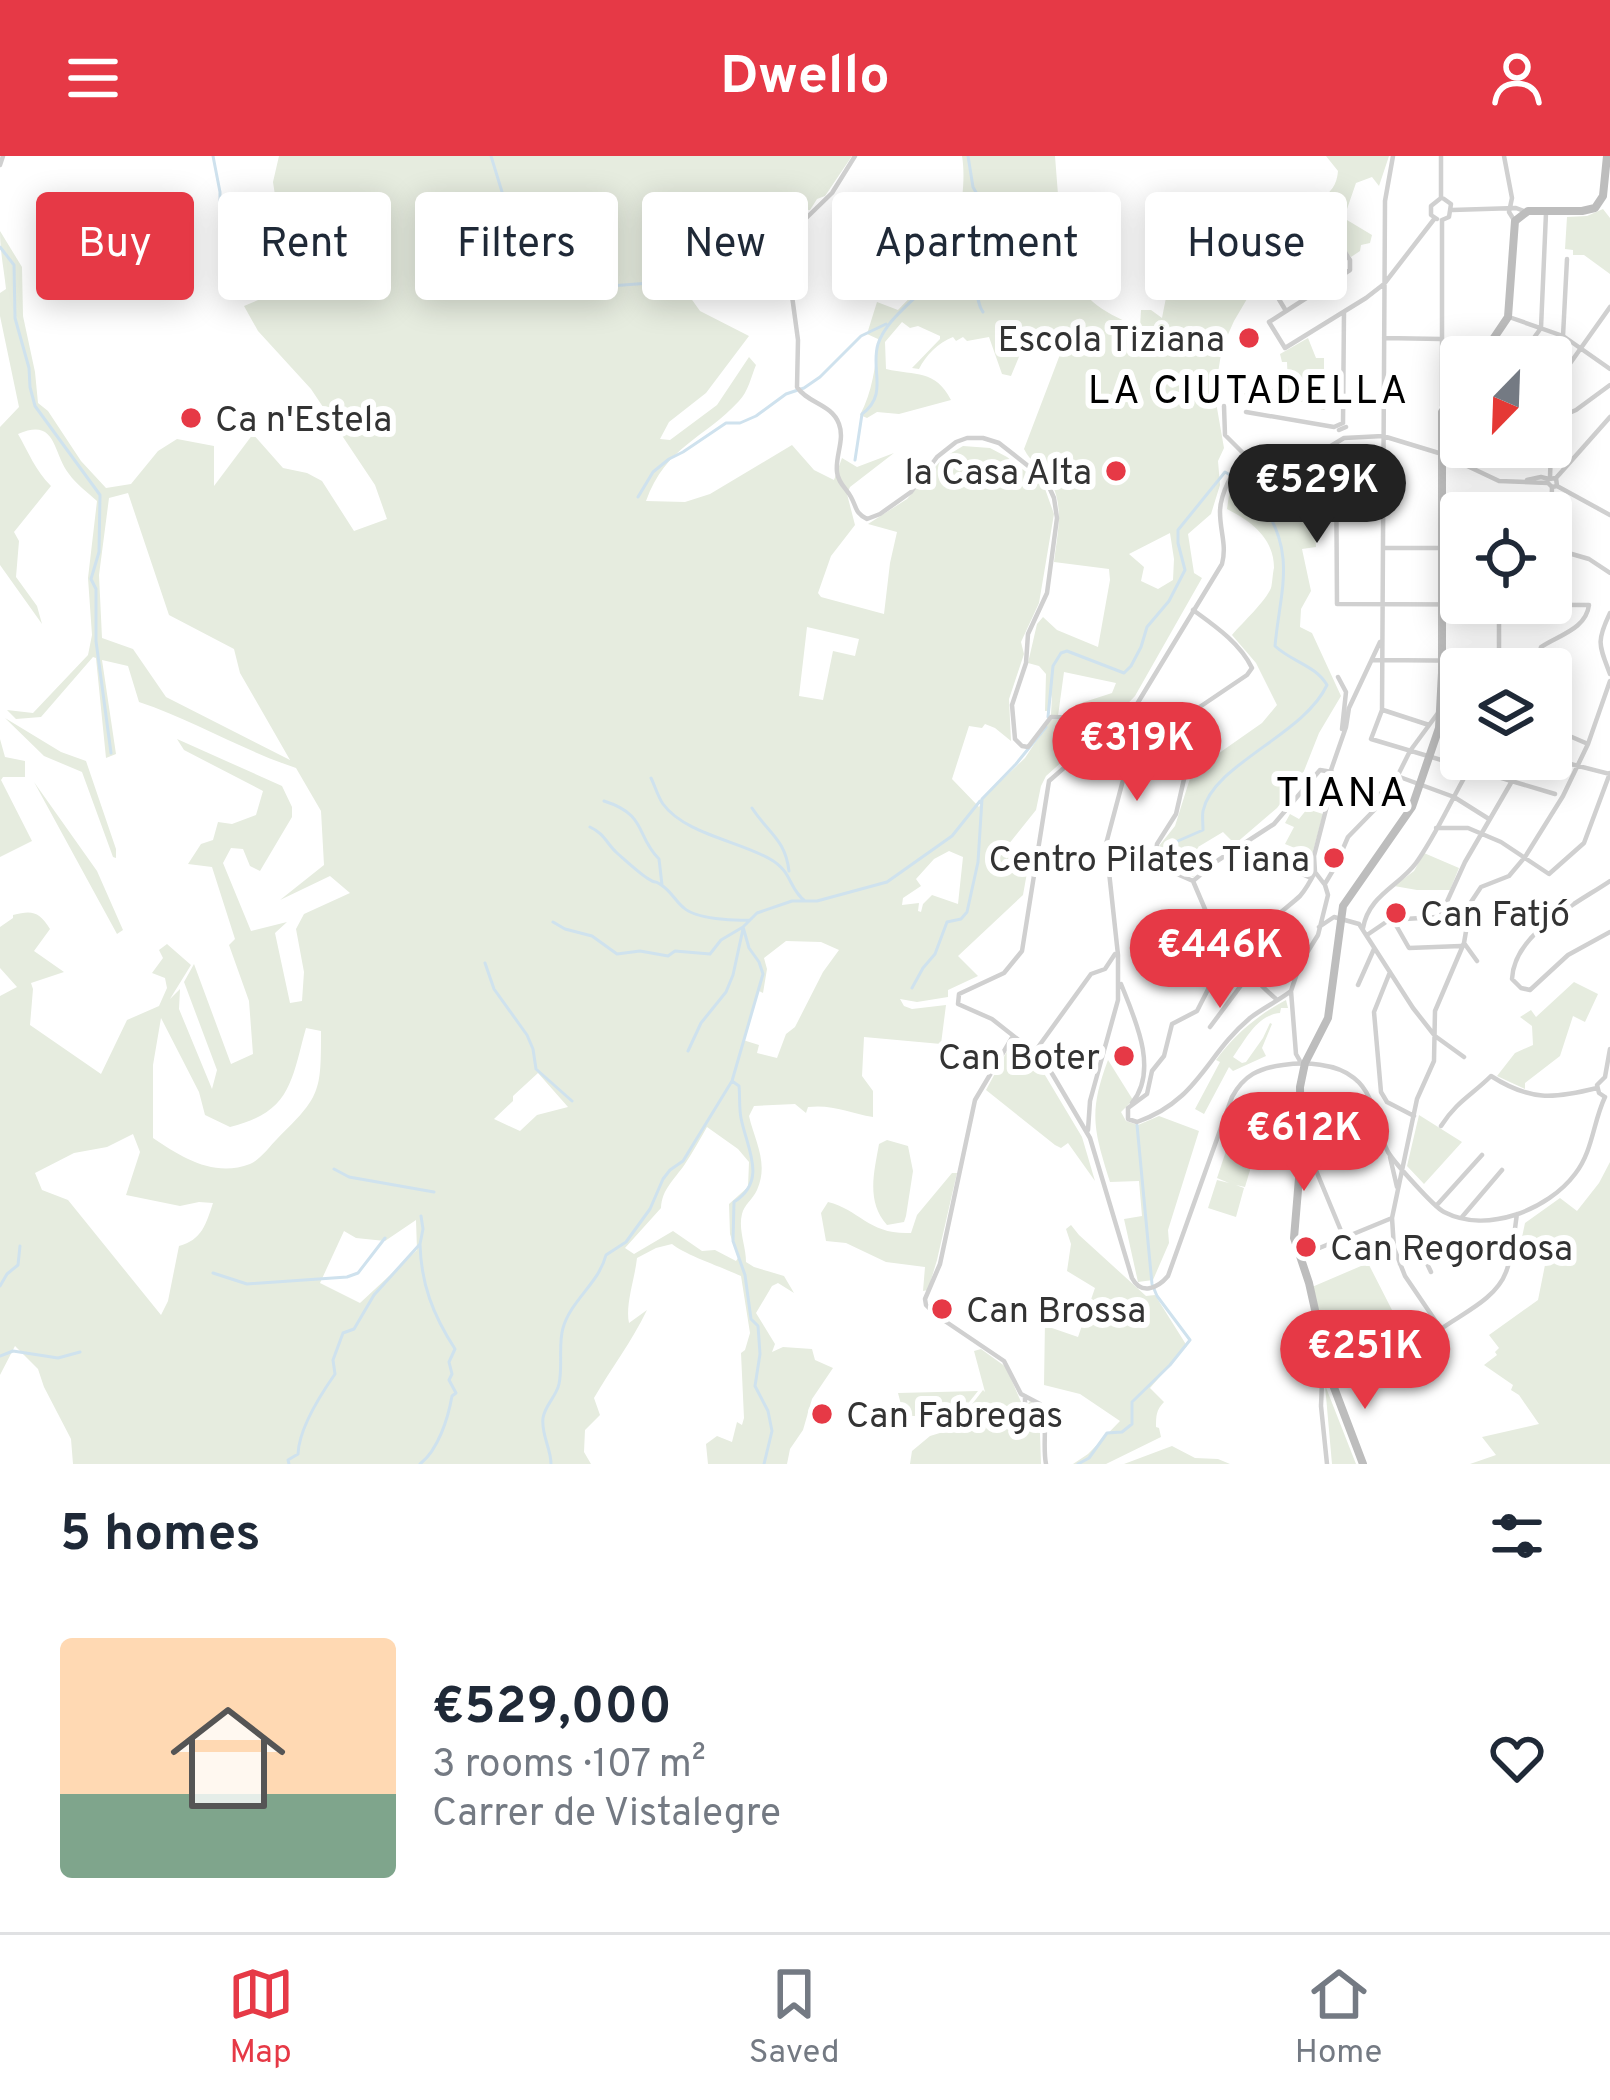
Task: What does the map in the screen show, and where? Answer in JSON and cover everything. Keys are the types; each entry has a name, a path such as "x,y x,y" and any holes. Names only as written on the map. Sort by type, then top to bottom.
{"street":[{"path":"0,166 3,156"},
{"path":"855,156 832,193 793,232 787,252 798,333 798,391 837,419 840,482 858,514 871,519 911,492 950,446 976,438 999,443 1041,475 1050,488 1057,518 1047,593 1028,634 1013,701 1015,739 1028,747 1051,718 1122,718 1162,732 1187,766 1176,814 1156,844 1156,852 1161,867 1193,881 1225,956 1197,1011 1172,1024 1147,1094 1128,1108"},
{"path":"1394,156 1385,201 1382,710 1371,739 1440,759"},
{"path":"1441,156 1442,198"},
{"path":"1495,336 1508,317 1514,213 1504,156"},
{"path":"1452,210 1589,211 1603,196 1608,160"},
{"path":"1286,311 1274,291 1342,248 1351,270 1269,322 1285,348 1384,284 1438,219 1449,217 1451,204 1442,198"},
{"path":"1442,198 1431,206 1438,219 1442,336"},
{"path":"1534,336 1540,328 1546,211"},
{"path":"1563,335 1567,259"},
{"path":"1572,361 1610,307"},
{"path":"1344,312 1344,438"},
{"path":"1508,317 1563,335 1610,369"},
{"path":"1384,338 1440,339"},
{"path":"1572,412 1610,385"},
{"path":"1224,406 1225,435 1246,457"},
{"path":"1246,412 1342,427 1353,436"},
{"path":"1552,482 1610,417"},
{"path":"1397,1187 1370,1100 1360,1083 1341,1070 1305,1064 1258,1070 1238,1086 1171,1270 1152,1288 1139,1287 1088,1135 1044,1060 992,1019 962,1007 957,998 1004,973 1022,951 1049,781 1137,704 1222,564 1226,548 1221,504 1239,462 1262,454 1306,461 1353,436 1383,436 1440,453"},
{"path":"1336,452 1337,604 1440,605"},
{"path":"1472,468 1499,481 1552,482 1610,515"},
{"path":"1552,468 1552,492"},
{"path":"1289,488 1383,489"},
{"path":"1383,548 1440,549"},
{"path":"1572,554 1610,573"},
{"path":"1541,648 1585,619 1589,605 1572,605"},
{"path":"1074,1110 1086,1108 1090,1101 1115,1018 1117,949 1106,838 1130,754 1252,668 1232,641 1193,610"},
{"path":"1517,1214 1507,1270 1500,1283 1441,1329 1400,1264 1392,1218 1418,1099 1434,1061 1435,1011 1463,944 1471,902 1480,887 1509,876 1525,857 1588,744 1610,674 1599,638 1610,613"},
{"path":"1277,1000 1251,972 1253,943 1280,911 1303,894 1313,875 1349,708 1382,637"},
{"path":"1370,660 1440,660"},
{"path":"1337,677 1346,692 1344,731"},
{"path":"1600,708 1610,712"},
{"path":"1382,710 1429,725"},
{"path":"1325,884 1348,837 1389,793 1411,751 1440,711"},
{"path":"1363,1464 1337,1401 1294,1238 1300,1087 1305,1064 1328,1018 1343,905 1412,807 1440,718"},
{"path":"1112,727 1113,736 1130,754"},
{"path":"1572,737 1588,744"},
{"path":"1436,828 1468,828 1501,842 1549,874 1584,843 1610,774 1572,764"},
{"path":"1193,881 1274,824 1320,770 1332,772"},
{"path":"1396,776 1454,797 1490,819"},
{"path":"1365,931 1369,909 1415,864 1460,780"},
{"path":"1440,917 1465,862 1512,781 1555,794"},
{"path":"1352,799 1389,793"},
{"path":"1272,861 1313,875 1325,884 1328,895 1318,935 1300,964 1291,991 1297,1057 1305,1064"},
{"path":"1610,881 1534,935 1514,967 1512,980 1530,990 1568,955 1610,932"},
{"path":"1365,931 1393,920 1469,915"},
{"path":"1319,927 1340,917 1365,931 1435,1036 1464,1057"},
{"path":"1393,920 1409,948 1463,944"},
{"path":"1463,944 1477,961"},
{"path":"1035,1051 1091,974 1106,969 1117,949"},
{"path":"1358,985 1375,949"},
{"path":"1106,969 1118,977 1144,1046 1142,1088 1128,1108 1128,1119 1136,1122 1183,1098 1251,1017 1291,991"},
{"path":"1210,1027 1251,972"},
{"path":"1390,972 1374,1012 1381,1092 1384,1100 1414,1116"},
{"path":"1013,1036 975,1100 940,1264 925,1299 936,1315 1004,1361 1018,1391 1040,1403 1046,1464"},
{"path":"1597,1088 1607,1077 1610,1049"},
{"path":"1442,1126 1455,1104 1491,1076 1515,1090 1544,1098 1597,1088"},
{"path":"1389,1154 1445,1213 1481,1221 1517,1214 1546,1200 1576,1172 1607,1097 1597,1088"},
{"path":"1088,1135 1090,1101"},
{"path":"1301,1134 1344,1238"},
{"path":"1436,1206 1482,1155"},
{"path":"1462,1217 1502,1170"},
{"path":"1300,1256 1392,1218"},
{"path":"1400,1264 1422,1253 1431,1272"},
{"path":"1324,1353 1327,1464"},
{"path":"1025,1396 1025,1409"}],"shaded area":[{"path":"279,156 852,156 810,210 808,192 642,192 642,300 692,300 700,311 749,336 706,393 669,422 660,439 670,440 717,405 749,357 756,365 742,397 675,455 646,501 685,502 710,494 792,445 814,470 834,480 842,458 857,467 894,453 850,487 847,494 855,525 831,556 818,593 884,614 897,532 868,524 907,499 943,458 963,446 990,448 1044,486 1054,514 1039,603 1021,642 1024,654 1009,699 1011,741 985,724 969,726 952,779 979,807 1025,758 1050,720 1109,720 1046,776 1036,810 1004,850 1028,867 1023,895 958,956 978,976 948,990 948,997 917,1002 900,999 912,1009 946,1005 941,1044 864,1037 862,1076 873,1091 873,1117 825,1107 808,1107 806,1113 795,1104 754,1106 749,1116 762,1171 742,1214 746,1262 784,1276 794,1293 778,1283 772,1286 756,1313 775,1344 772,1352 783,1347 812,1349 815,1360 833,1368 812,1399 787,1464 708,1464 706,1444 717,1436 732,1442 737,1422 742,1425 744,1418 741,1353 750,1333 741,1276 672,1244 637,1258 629,1323 647,1310 594,1398 600,1415 585,1430 584,1452 591,1464 73,1464 71,1439 38,1369 15,1346 0,1375 0,996 17,987 0,968 0,927 13,915 31,913 50,929 34,951 64,972 31,983 30,1025 101,1074 127,1020 159,1006 167,988 165,978 152,973 163,958 159,950 167,944 191,965 170,999 180,989 179,1009 212,1089 217,1070 184,982 194,964 231,1064 253,1054 249,1001 229,945 235,939 212,867 188,864 201,844 213,840 218,822 232,824 256,815 263,791 184,750 177,739 282,786 292,807 292,817 260,871 250,866 243,849 231,848 223,863 251,931 287,922 275,933 290,1003 302,1001 304,972 296,929 304,914 350,893 330,876 280,900 324,865 321,811 296,768 139,702 128,666 102,660 116,754 106,758 96,658 41,717 16,719 7,710 33,713 88,655 92,635 88,578 97,501 69,474 47,433 18,434 51,486 14,532 19,541 16,577 37,606 42,624 0,565 0,427 19,407 0,316 0,293 6,289 0,231 22,267 23,316 38,403 106,488 131,484 158,451 177,439 214,446 214,486 253,434 283,468 322,481 354,531 387,519 375,485 311,389 258,331 244,306 258,300 391,300 391,192 275,192","holes":["128,493 169,615 234,649 240,673 290,760 166,697 133,649 102,638 99,575 109,498","807,627 859,639 855,656 833,651 823,700 799,696","949,851 963,857 958,904 932,895 921,912 919,903 902,905 903,898 921,886 916,879 934,859","786,941 821,942 839,950 795,1027 786,1034 777,1058 757,1053 759,1045 743,1040 759,991 763,993 764,958","161,1018 199,1092 205,1115 230,1127 266,1113 277,1103 291,1079 306,1028 321,1031 319,1081 310,1102 261,1156 237,1168 211,1167 153,1138 153,1065","538,1073 568,1107 537,1115 520,1131 494,1119","707,1127 749,1162 748,1187 729,1204 730,1234 738,1258 702,1251 673,1231 634,1254 625,1248 661,1208 666,1190","133,1134 140,1152 126,1195 180,1206 213,1203 198,1235 179,1246 161,1315 68,1200 42,1190 35,1173 74,1153 107,1147","416,1220 417,1250 360,1303 320,1283 344,1231 356,1238 385,1241"]},
{"path":"962,156 1055,156 1058,192 962,192"},
{"path":"1326,156 1389,156 1379,186 1372,177 1356,183 1347,209 1347,192 1329,192 1338,171"},
{"path":"1603,209 1610,218 1610,274 1584,255 1565,249 1567,217"},
{"path":"1347,220 1372,235 1370,243 1361,245 1351,257"},
{"path":"907,300 1092,300 1140,327 1141,310 1162,318 1166,300 1246,300 1222,348 1217,379 1224,448 1218,461 1220,485 1211,514 1188,534 1194,573 1202,578 1135,696 1117,715 1082,715 1075,705 1112,693 1116,683 1064,672 1058,716 1051,715 1052,694 1045,711 1046,674 1028,663 1043,617 1057,630 1098,647 1110,580 1109,569 1054,562 1059,521 1055,491 1024,449 1064,344 1031,328 1011,376 1002,374 989,337 956,341 953,337 933,350 919,369 912,368 940,336 902,322 885,342 886,369 931,378 951,400 899,414 877,412 867,418 860,415 875,369 878,339 867,334 877,302 898,310","holes":["1170,533 1173,580 1158,589 1141,581 1144,567 1129,554"]},
{"path":"1308,338 1316,358 1324,358 1328,406 1324,410 1316,404 1242,394 1288,386 1287,362 1282,362 1280,354"},
{"path":"1246,461 1266,463 1258,487 1286,503 1314,503 1316,547 1302,549 1311,591 1301,609 1300,627 1312,633 1341,696 1302,776 1277,808 1235,844 1223,832 1198,847 1204,865 1193,877 1166,867 1159,846 1175,826 1192,772 1262,723 1277,705 1256,663 1232,635 1268,594 1274,568 1260,532 1227,509"},
{"path":"5,718 61,752 86,761 116,858 82,772 44,756"},
{"path":"0,739 5,757 25,761 25,777 1,780 32,841 0,857"},
{"path":"34,782 97,871 123,930 117,934"},
{"path":"1307,809 1323,814 1312,855 1285,844 1294,827 1285,823 1290,814 1299,819"},
{"path":"1424,853 1459,868 1450,890 1394,886 1414,871"},
{"path":"1574,982 1598,994 1585,1022 1573,1016 1560,1056 1525,1083 1525,1089 1497,1076 1515,1053 1533,1045 1532,1026 1520,1017 1531,1010 1536,1017"},
{"path":"1286,1000 1288,1008 1258,1023 1233,1057 1246,1062 1270,1023 1262,1048 1266,1056 1233,1071 1229,1067 1204,1114 1195,1109 1223,1051 1248,1026"},
{"path":"1012,1042 1036,1060 1082,1137 1095,1181 1068,1143 1061,1148 1055,1145 986,1090"},
{"path":"1108,1060 1133,1100 1121,1112 1126,1121 1138,1125 1159,1116 1199,1131 1168,1230 1169,1243 1153,1280 1138,1282 1124,1219 1142,1216 1139,1181 1110,1182 1097,1135 1098,1094"},
{"path":"1419,1115 1462,1142 1424,1184 1407,1166"},
{"path":"887,1140 908,1146 913,1171 904,1222 887,1225 876,1206 873,1186 879,1144"},
{"path":"1226,1151 1253,1160 1245,1187 1236,1185 1244,1188 1236,1217 1208,1208 1217,1180 1229,1183 1217,1178"},
{"path":"1610,1162 1610,1464 1470,1464 1496,1455 1482,1437 1539,1424 1511,1390 1513,1385 1484,1365 1499,1348 1489,1335 1538,1300 1548,1250 1521,1242 1525,1223 1560,1198 1577,1211"},
{"path":"952,1173 957,1173 928,1290 923,1291 925,1267 886,1262 846,1243 826,1241 821,1213 828,1202 885,1230 911,1233 917,1215"},
{"path":"1071,1225 1146,1296 1155,1295 1187,1346 1150,1388 1164,1402 1156,1420 1161,1437 1106,1464 1073,1464 1120,1421 1080,1394 1044,1385 1045,1321 1049,1327 1078,1337 1095,1288 1067,1271 1071,1244 1066,1229"},
{"path":"1368,1263 1392,1310 1371,1323 1366,1321 1356,1335 1390,1361 1388,1365 1328,1361 1312,1287"},
{"path":"981,1349 1006,1367 1024,1409 1030,1401 1038,1406 1041,1464 910,1464 912,1451 930,1436 953,1429 985,1392 974,1351"},
{"path":"1325,1385 1356,1464 1332,1464"},
{"path":"978,1391 958,1416 904,1416 898,1393"},
{"path":"1172,1446 1195,1458 1230,1464 1124,1464"}],"waterway":[{"path":"213,156 220,192"},
{"path":"491,156 511,221 585,276 593,275 610,286 642,284"},
{"path":"855,460 862,414 877,390 876,354 882,335 938,270 978,196 968,156"},
{"path":"0,247 14,265 15,318 35,406 100,495 99,552 91,579 96,589 96,641 111,753"},
{"path":"979,300 983,312"},
{"path":"638,497 653,472 669,459 726,423 756,416 786,394 804,388 861,336 886,324"},
{"path":"1048,717 1053,666 1061,653 1067,651 1124,673 1147,627 1169,601 1185,570 1178,530 1225,472 1245,486 1262,504 1280,540 1284,573 1275,646 1327,685 1299,719 1223,779 1203,811 1203,830 1171,844 1163,858"},
{"path":"912,988 935,954 947,922 967,912 978,862 982,799 1046,727"},
{"path":"651,778 673,814 698,830 770,859 805,901"},
{"path":"604,801 634,819 659,859 662,885"},
{"path":"553,922 592,936 617,954 710,954 757,913 887,882 952,836 980,801"},
{"path":"752,808 780,844 789,871"},
{"path":"590,827 690,912 750,920"},
{"path":"743,927 763,974 732,1081 739,1086 753,1174 734,1202 733,1241 745,1275 751,1319 758,1326 755,1386 772,1431 764,1464"},
{"path":"688,1051 701,1023 726,992 743,929"},
{"path":"485,963 494,989 527,1035 536,1069 572,1101"},
{"path":"551,1464 543,1418 559,1384 567,1318 606,1255 626,1242 650,1209 663,1179 683,1161 732,1081"},
{"path":"1078,1464 1089,1458 1107,1433 1122,1432 1132,1424 1132,1402 1190,1340 1152,1284 1137,1125"},
{"path":"334,1169 349,1177 434,1192"},
{"path":"289,1464 335,1374 333,1360 343,1333 354,1329 374,1295 420,1244 421,1216"},
{"path":"213,1273 247,1284 347,1277 358,1273 385,1238"},
{"path":"420,1244 430,1299 455,1349 449,1380 456,1393 437,1442 420,1464"},
{"path":"0,1286 18,1265 20,1246"},
{"path":"0,1356 13,1351 58,1358 80,1352"}],"place":[{"name":"Escola Tiziana","path":"1249,338"},
{"name":"Ca n'Estela","path":"191,418"},
{"name":"la Casa Alta","path":"1116,471"},
{"name":"Centro Pilates Tiana","path":"1334,858"},
{"name":"Can Fatjó","path":"1396,913"},
{"name":"Can Boter","path":"1124,1056"},
{"name":"Can Regordosa","path":"1306,1247"},
{"name":"Can Brossa","path":"942,1309"},
{"name":"Can Fabregas","path":"822,1414"}],"district":[{"name":"LA CIUTADELLA","path":"1249,389"},
{"name":"TIANA","path":"1343,791"}]}
